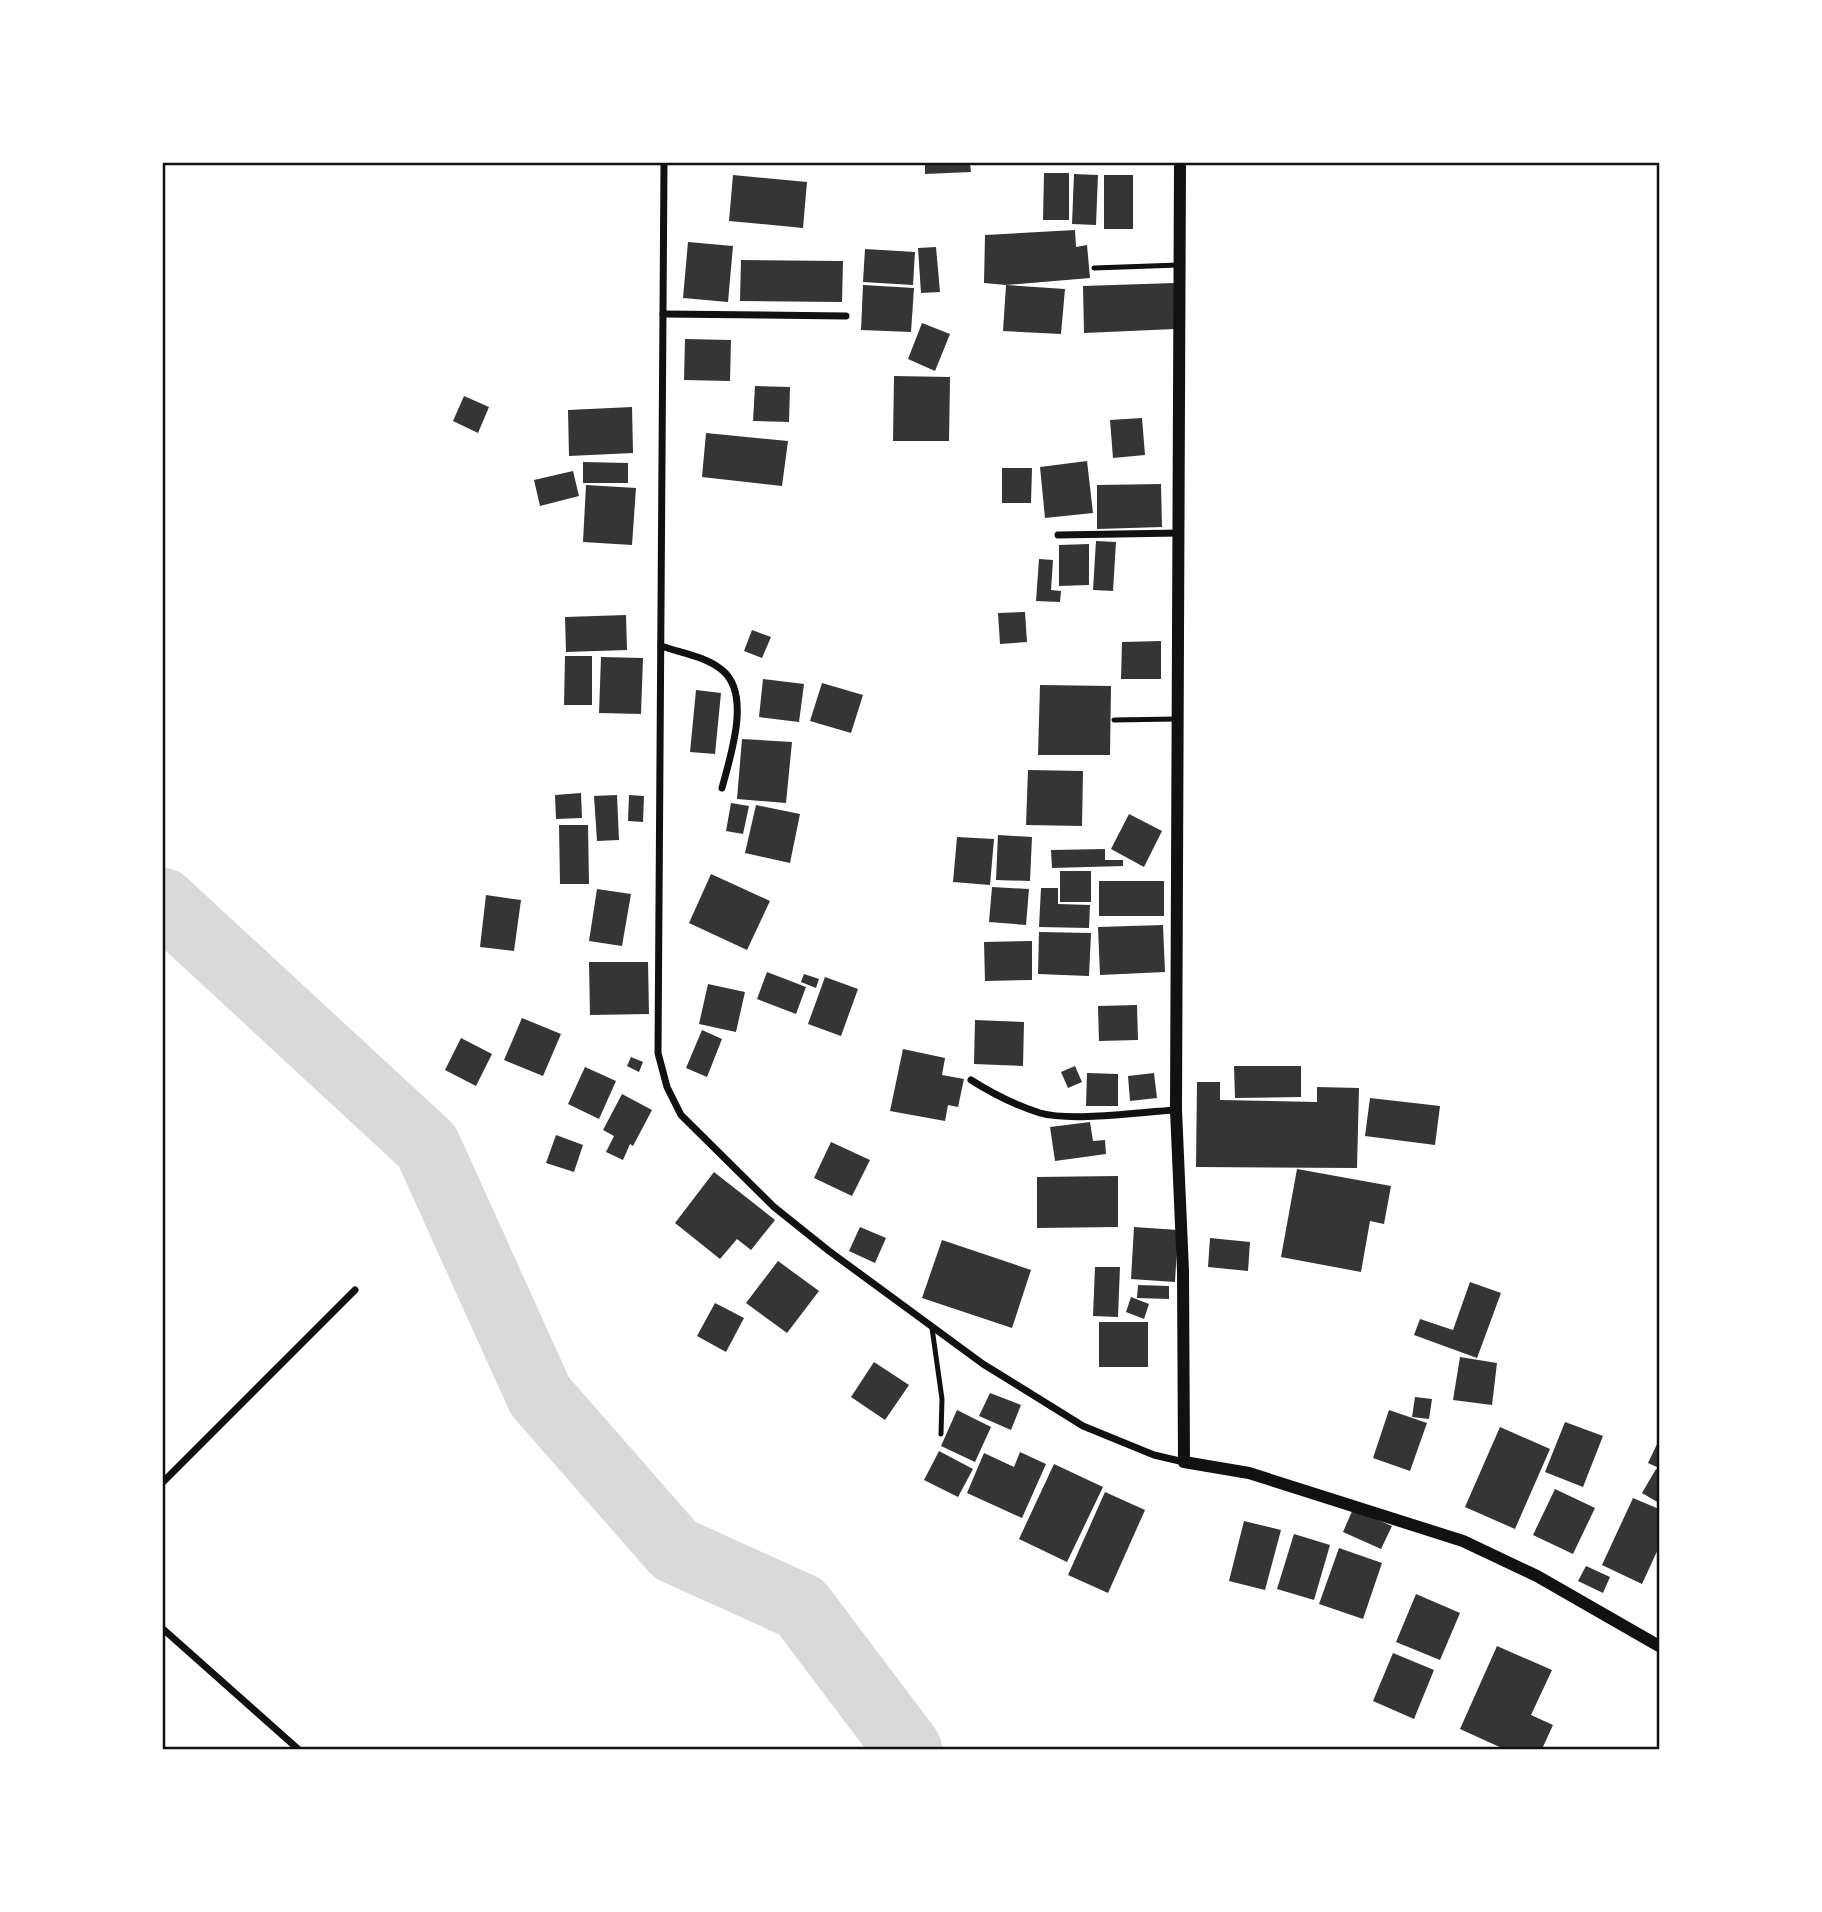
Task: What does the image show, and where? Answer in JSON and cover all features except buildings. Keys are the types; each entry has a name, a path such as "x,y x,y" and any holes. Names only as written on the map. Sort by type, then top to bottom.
{"street":[{"path":"664,163 658,1053 667,1087 681,1115 774,1207 829,1251 983,1364 1083,1426 1154,1455 1249,1473 1463,1541 1537,1576 1659,1646"},
{"path":"1180,163 1176,1110 1183,1271 1184,1462"},
{"path":"663,314 846,316"},
{"path":"1058,536 1179,533"},
{"path":"661,646 709,662 723,671 734,685 737,731 722,789"},
{"path":"971,1080 999,1097 1042,1113 1063,1116 1176,1110"},
{"path":"163,1482 355,1290"},
{"path":"163,1629 298,1749"}],"lane":[{"path":"1094,268 1179,265"},
{"path":"1114,720 1179,719"},
{"path":"932,1328 942,1399 941,1434"}],"waterway":[{"path":"163,902 427,1146 540,1396 675,1550 801,1607 908,1749"}]}
